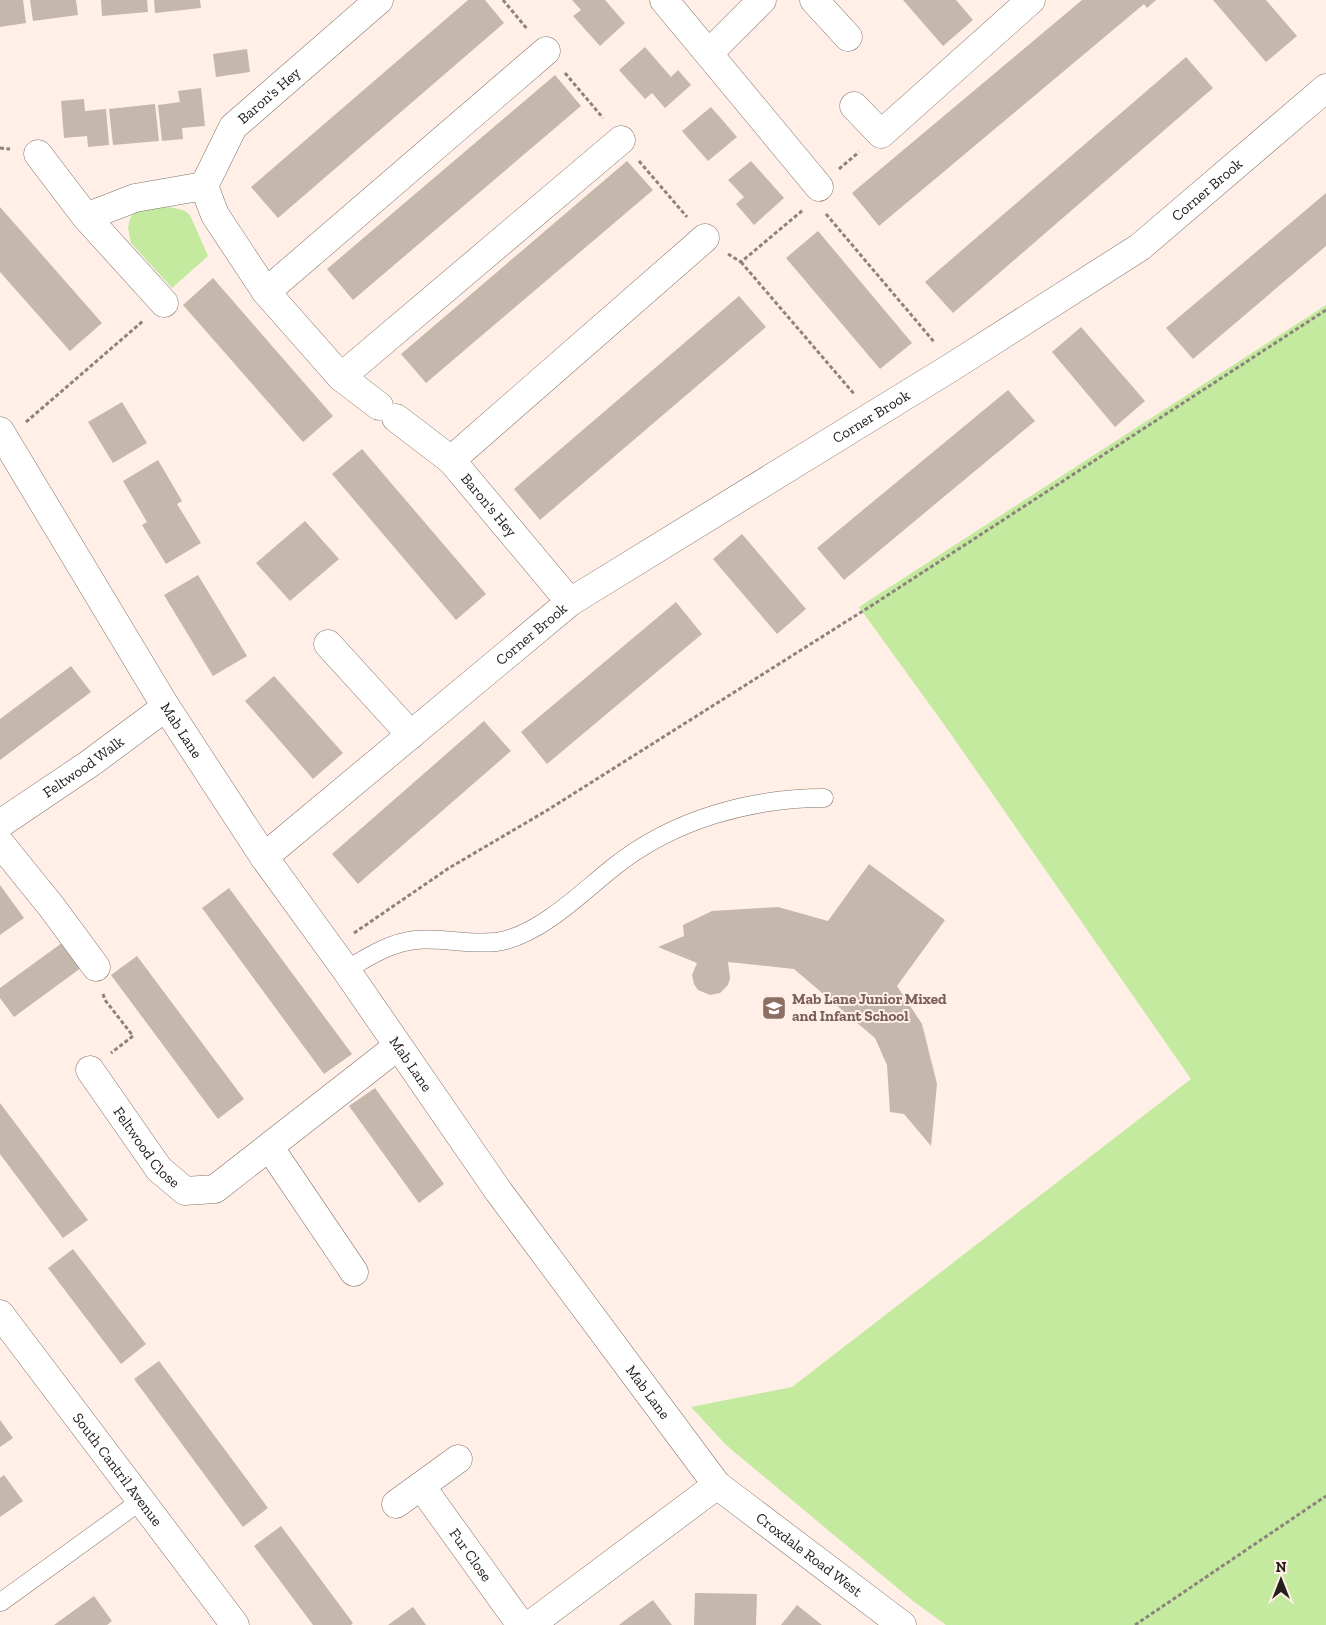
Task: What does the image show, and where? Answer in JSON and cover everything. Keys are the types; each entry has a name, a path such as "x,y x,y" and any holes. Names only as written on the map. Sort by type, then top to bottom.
{"street":[{"name":"Baron's Hey","path":"379,0 233,127 204,186 216,215 266,292 341,376 451,460 570,602"},
{"path":"664,0 709,53 816,194"},
{"path":"709,53 762,0"},
{"path":"814,0 848,37"},
{"path":"854,106 881,134 1031,0"},
{"path":"266,292 546,51"},
{"name":"Corner Brook","path":"264,856 570,602 955,365 1140,247 1326,88"},
{"path":"341,376 621,140"},
{"path":"38,154 86,217 164,303"},
{"path":"86,217 135,198 204,186"},
{"path":"451,460 705,238"},
{"name":"Mab Lane","path":"2,436 166,707 264,856 499,1192 717,1485"},
{"path":"328,644 411,735"},
{"name":"Feltwood Walk","path":"0,824 89,764 166,707"},
{"path":"0,844 51,906 96,967"},
{"name":"Feltwood Close","path":"90,1070 159,1169 185,1191 216,1189 398,1046"},
{"path":"270,1148 354,1272"},
{"name":"South Cantril Avenue","path":"0,1314 235,1625"},
{"path":"396,1504 458,1459"},
{"path":"530,1625 717,1485"},
{"name":"Croxdale Road West","path":"717,1485 902,1625"},
{"name":"Fur Close","path":"421,1486 521,1625"}],"lane":[{"path":"338,960 416,940 449,942 504,941 527,932 570,904 617,864 670,831 702,819 760,803 791,798 824,798"},
{"path":"1,1602 142,1500"}],"path":[{"path":"503,0 705,238 741,262 872,415"},
{"path":"741,262 881,134"},
{"path":"816,194 955,365"},
{"path":"2,436 164,303"},
{"path":"338,960 449,868 516,830 874,604 1326,310"},
{"path":"90,1070 132,1036 105,1000 96,967"},
{"path":"1135,1625 1326,1496"}],"green space":[{"path":"157,206 175,208 185,211 190,215 208,256 172,288 131,243 128,228 130,218 137,210"},
{"path":"1326,305 1326,1625 946,1625 913,1601 726,1445 691,1407 792,1387 1191,1079 948,730 859,607"}],"building":[{"path":"0,0 23,0 26,23 0,27"},
{"path":"30,0 76,0 78,15 33,21"},
{"path":"101,0 147,0 148,12 102,16"},
{"path":"154,0 200,0 201,8 155,13"},
{"path":"468,0 485,0 504,23 278,218 251,187"},
{"path":"572,0 605,0 625,23 600,46 573,16 581,10"},
{"path":"903,0 956,0 973,20 943,46"},
{"path":"1082,0 1156,0 1147,8 1144,4 879,226 852,193"},
{"path":"1213,0 1266,0 1297,36 1266,62"},
{"path":"645,47 671,77 678,70 691,85 665,108 652,93 645,99 619,70"},
{"path":"247,49 250,72 216,77 213,54"},
{"path":"1186,57 1213,88 953,313 925,282"},
{"path":"555,75 581,106 353,300 327,269"},
{"path":"201,88 205,126 182,128 183,139 162,141 158,105 180,102 178,91"},
{"path":"84,99 85,111 106,109 109,145 88,147 87,136 64,138 61,101"},
{"path":"155,104 159,141 113,145 109,109"},
{"path":"711,107 737,137 708,161 682,131"},
{"path":"627,161 653,190 426,383 401,354"},
{"path":"751,161 784,198 754,225 736,204 744,197 728,180"},
{"path":"1326,193 1326,246 1193,359 1166,328"},
{"path":"0,207 102,323 70,351 0,272"},
{"path":"818,231 912,343 880,369 786,258"},
{"path":"213,278 333,416 303,442 183,305"},
{"path":"739,296 766,327 540,520 514,489"},
{"path":"1081,327 1145,401 1115,427 1052,352"},
{"path":"1008,390 1035,421 844,580 817,548"},
{"path":"122,402 147,443 113,463 88,422"},
{"path":"362,449 486,594 456,620 332,474"},
{"path":"158,460 182,501 177,504 201,543 166,564 142,525 147,522 123,481"},
{"path":"305,521 339,559 290,601 256,563"},
{"path":"742,534 806,609 777,634 713,559"},
{"path":"198,575 247,656 213,676 164,595"},
{"path":"676,602 702,634 547,764 521,732"},
{"path":"71,666 91,692 0,760 0,719"},
{"path":"274,676 343,753 313,779 245,701"},
{"path":"484,721 511,751 358,884 332,854"},
{"path":"869,864 945,920 897,986 922,1024 937,1084 931,1146 904,1114 890,1112 887,1065 875,1038 794,969 728,962 730,978 728,985 720,993 710,995 698,990 694,984 692,975 697,963 658,947 684,936 683,925 712,911 778,907 828,921"},
{"path":"0,885 24,918 0,935"},
{"path":"229,888 352,1054 324,1074 202,908"},
{"path":"66,940 85,965 14,1017 0,998 0,988"},
{"path":"137,956 244,1099 218,1119 111,975"},
{"path":"375,1088 444,1184 419,1203 349,1106"},
{"path":"0,1103 88,1220 63,1238 0,1154"},
{"path":"73,1249 146,1344 121,1364 48,1268"},
{"path":"159,1361 268,1508 243,1527 134,1379"},
{"path":"0,1420 13,1438 0,1447"},
{"path":"4,1475 23,1501 0,1517 0,1478"},
{"path":"281,1526 353,1623 351,1625 313,1625 254,1546"},
{"path":"695,1593 757,1594 756,1625 694,1625"},
{"path":"94,1596 112,1621 107,1625 54,1625"},
{"path":"653,1600 672,1625 619,1625 628,1618"},
{"path":"797,1605 822,1625 781,1625"},
{"path":"413,1607 426,1625 388,1625"}],"place":[{"name":"Mab Lane Junior Mixed and Infant School","path":"774,1008"}]}
